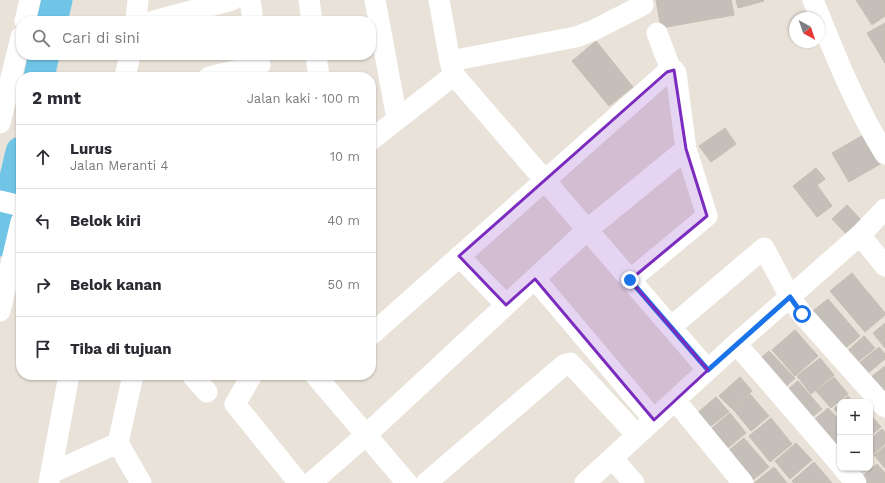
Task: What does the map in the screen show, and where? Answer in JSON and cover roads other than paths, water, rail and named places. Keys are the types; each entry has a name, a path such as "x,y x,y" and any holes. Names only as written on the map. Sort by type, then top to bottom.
{"street":[{"path":"26,16 30,0"},
{"path":"136,16 138,0"},
{"path":"173,16 232,0"},
{"path":"250,0 252,16"},
{"path":"309,0 311,16"},
{"path":"375,0 397,118"},
{"path":"439,0 452,68 587,230 708,370"},
{"path":"813,0 865,118 885,154"},
{"path":"376,136 452,68 576,37 594,30 643,5"},
{"path":"630,280 706,216 686,150 676,73 674,70 671,70 657,33"},
{"path":"0,123 16,57"},
{"path":"126,72 129,60"},
{"path":"317,60 318,72"},
{"path":"232,72 260,66"},
{"path":"376,331 671,70"},
{"path":"311,483 366,435 587,230 686,150"},
{"path":"0,201 16,209"},
{"path":"585,483 736,344 860,235 885,209"},
{"path":"0,311 16,235"},
{"path":"860,235 885,266"},
{"path":"671,327 764,248 790,297 807,320 885,407"},
{"path":"460,256 506,305"},
{"path":"535,279 654,420"},
{"path":"736,344 837,460"},
{"path":"426,483 564,365 570,363 637,436"},
{"path":"50,478 68,380"},
{"path":"132,380 118,443 141,483"},
{"path":"196,380 207,392"},
{"path":"249,380 235,404 299,483"},
{"path":"323,380 366,435 407,483"},
{"path":"675,400 743,483"},
{"path":"50,478 118,443"},
{"path":"612,458 634,483"},
{"path":"846,471 856,483"}],"waterway":[{"path":"53,16 57,0"},
{"path":"40,72 43,60"},
{"path":"0,241 16,173"}]}
